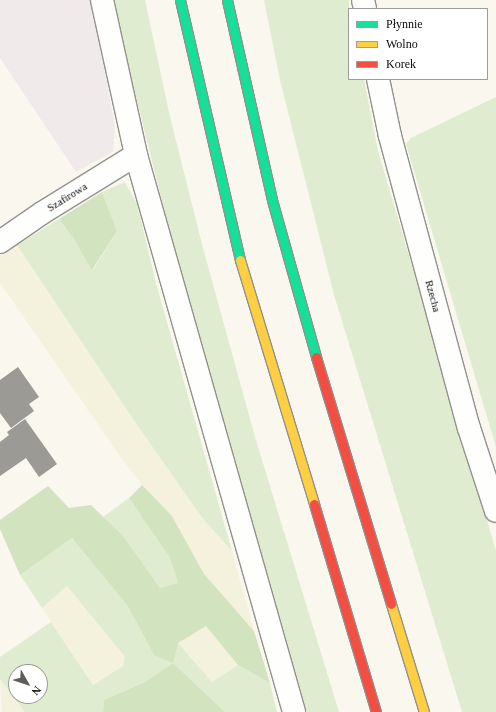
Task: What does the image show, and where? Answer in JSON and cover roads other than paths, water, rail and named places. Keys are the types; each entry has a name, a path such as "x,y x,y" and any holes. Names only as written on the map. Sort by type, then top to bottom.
{"main road":[{"path":"180,0 238,252 376,712"},
{"path":"227,0 275,208 325,390 424,712"}],"street":[{"path":"102,0 136,155 294,712"},
{"name":"Rzecha","path":"378,80 390,136 467,420 496,511"},
{"name":"Szafirowa","path":"0,242 42,213 136,155"}]}
